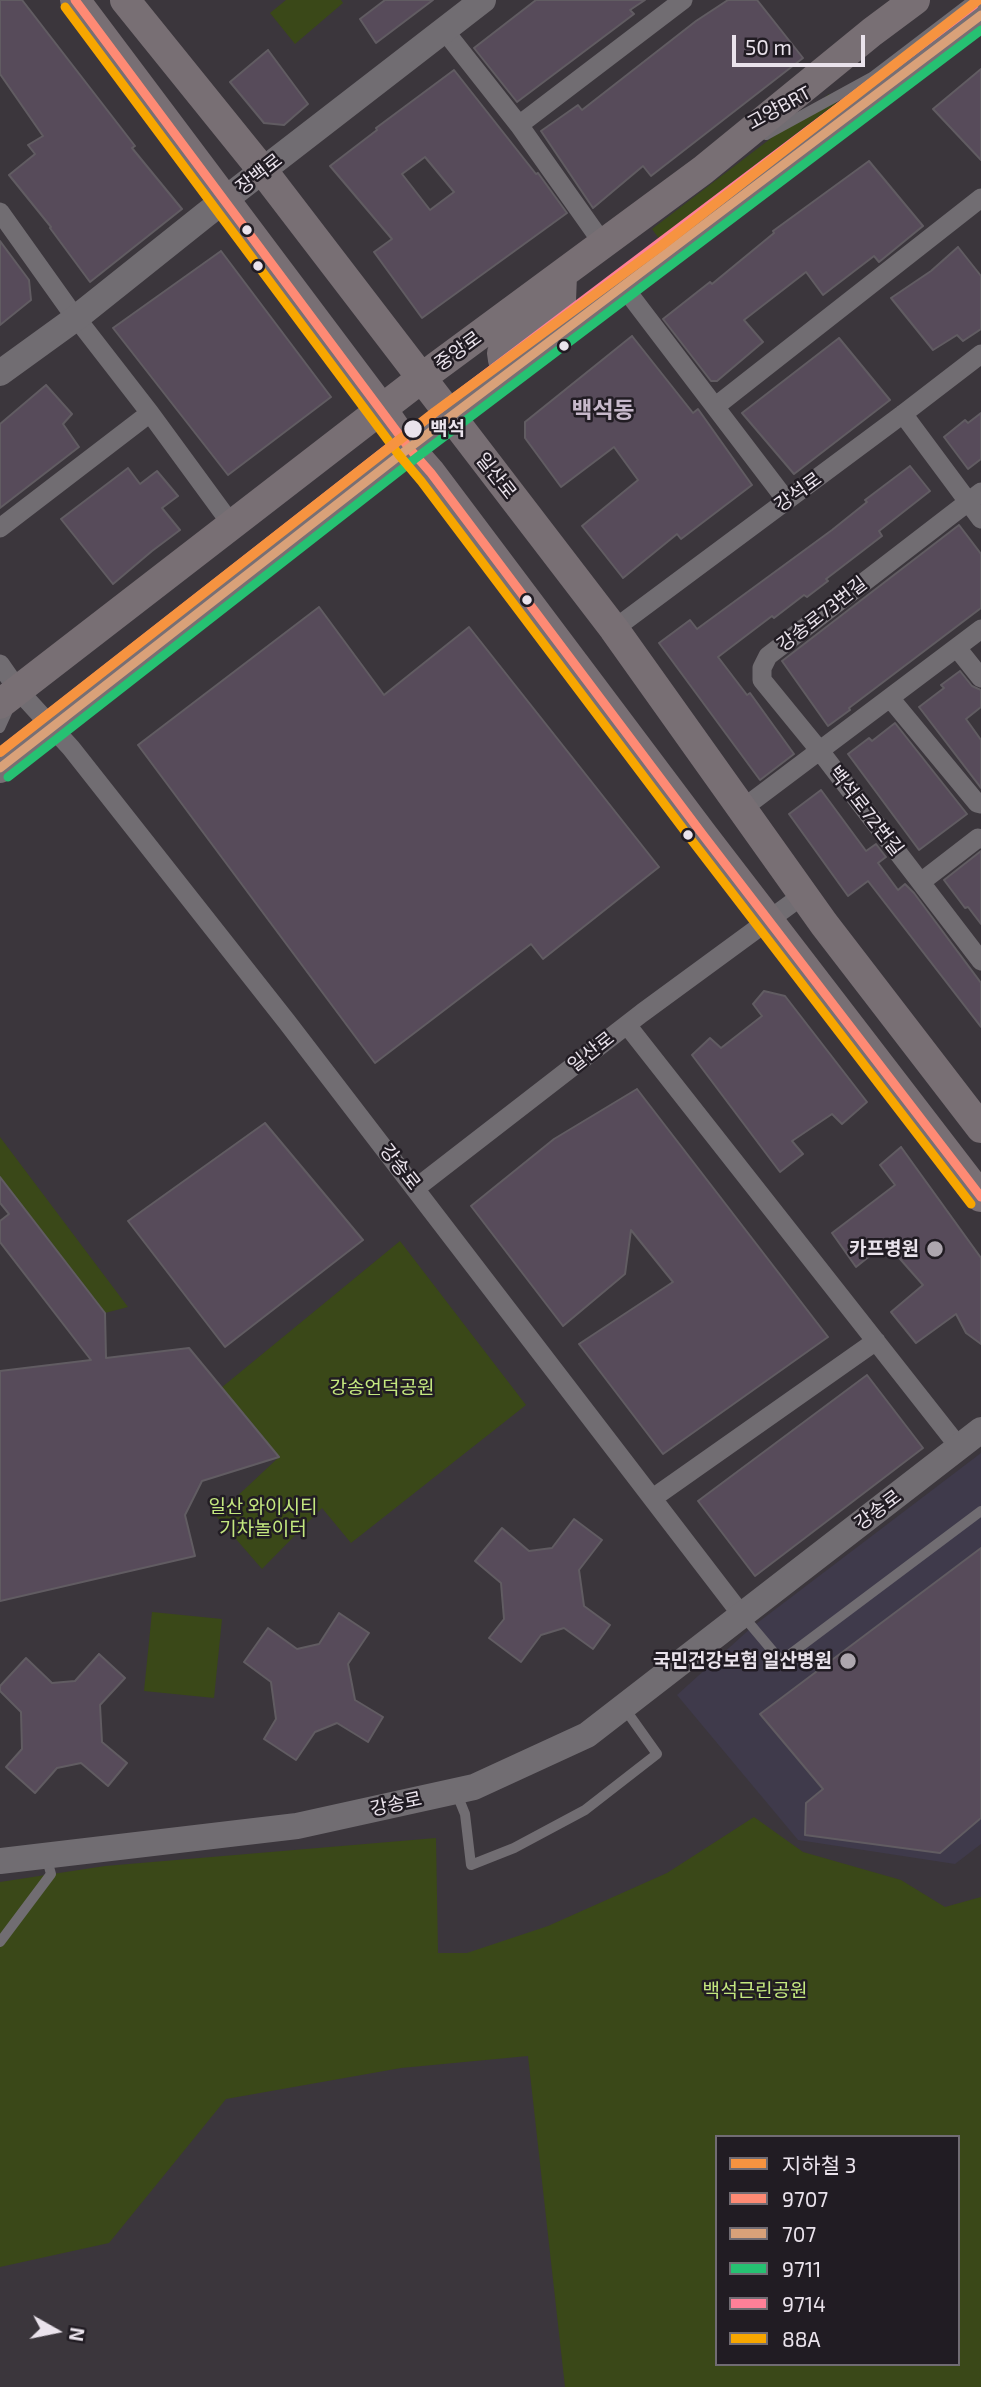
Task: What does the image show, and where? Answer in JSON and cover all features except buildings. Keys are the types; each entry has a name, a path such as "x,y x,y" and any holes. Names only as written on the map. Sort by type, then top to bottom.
{"main road":[{"path":"75,0 409,448 431,473 981,1197"},
{"name":"일산로","path":"125,0 263,171 614,629 803,895 981,1128"},
{"name":"중앙로","path":"9,697 421,378 703,170 915,0"},
{"path":"0,768 409,448 981,15"},
{"path":"511,372 502,353 507,344 561,301 562,275"}],"street":[{"name":"장백로","path":"0,373 76,318 483,0"},
{"path":"519,125 683,0"},
{"path":"444,30 519,125 604,245"},
{"path":"716,406 981,198"},
{"path":"0,212 232,525"},
{"path":"623,286 786,500"},
{"name":"강석로","path":"614,629 904,415 981,354"},
{"path":"0,528 150,413"},
{"path":"904,415 975,497 981,519"},
{"name":"강송로73번길","path":"820,751 762,680 762,668 768,656 975,497"},
{"name":"백석로72번길","path":"742,809 981,629"},
{"path":"957,648 981,678"},
{"path":"0,664 9,697 50,727"},
{"path":"890,698 979,804"},
{"name":"강송로","path":"50,727 88,770 416,1188 741,1614"},
{"name":"백석로72번길","path":"820,751 981,961"},
{"path":"917,877 978,838 981,839"},
{"name":"일산로","path":"416,1188 627,1025 803,895"},
{"path":"627,1025 959,1447"},
{"path":"653,1498 876,1341"},
{"name":"강송로","path":"0,1861 297,1826 474,1787 587,1735 981,1430"}],"lane":[{"name":"고양BRT","path":"703,170 872,77 974,0"},
{"path":"0,728 9,697"},
{"path":"741,1614 781,1661 981,1511"},
{"path":"456,1791 465,1814 471,1865 514,1848 585,1810 657,1754 623,1708"},
{"path":"0,1942 51,1874 46,1855"}],"shaded area":[{"name":"국민건강보험 일산병원","path":"981,1453 981,1844 955,1864 798,1840 677,1695 752,1627"}],"green space":[{"path":"286,0 341,0 343,3 295,44 270,13"},
{"path":"829,94 837,104 660,240 652,229"},
{"path":"0,1137 128,1307 105,1313 0,1177"},
{"name":"강송언덕공원","path":"400,1241 526,1405 351,1543 322,1508 262,1569 216,1516 279,1457 221,1388"},
{"path":"152,1612 222,1619 214,1698 144,1691"},
{"name":"백석근린공원","path":"754,1817 803,1852 901,1880 945,1907 981,1897 981,2387 565,2387 528,2056 401,2068 226,2099 109,2243 0,2267 0,1882 105,1866 436,1838 438,1953 467,1953 548,1926 667,1873"}],"metro line":[{"name":"3","path":"0,752 435,412 661,246 978,0"}],"transit line":[{"name":"9707","path":"75,0 409,448 431,473 703,835 981,1197"},
{"name":"9714","path":"0,752 401,438 974,5"},
{"name":"88A","path":"65,7 399,455 971,1204"},
{"name":"707","path":"0,768 409,448 981,15"},
{"name":"9711","path":"8,777 416,458 981,30"}],"place":[{"name":"백석","path":"413,429"},
{"name":"카프병원","path":"935,1249"},
{"name":"국민건강보험 일산병원","path":"848,1661"}],"district":[{"name":"백석동","path":"603,410"}],"park label":[{"name":"일산 와이시티 기차놀이터","path":"263,1518"}]}
